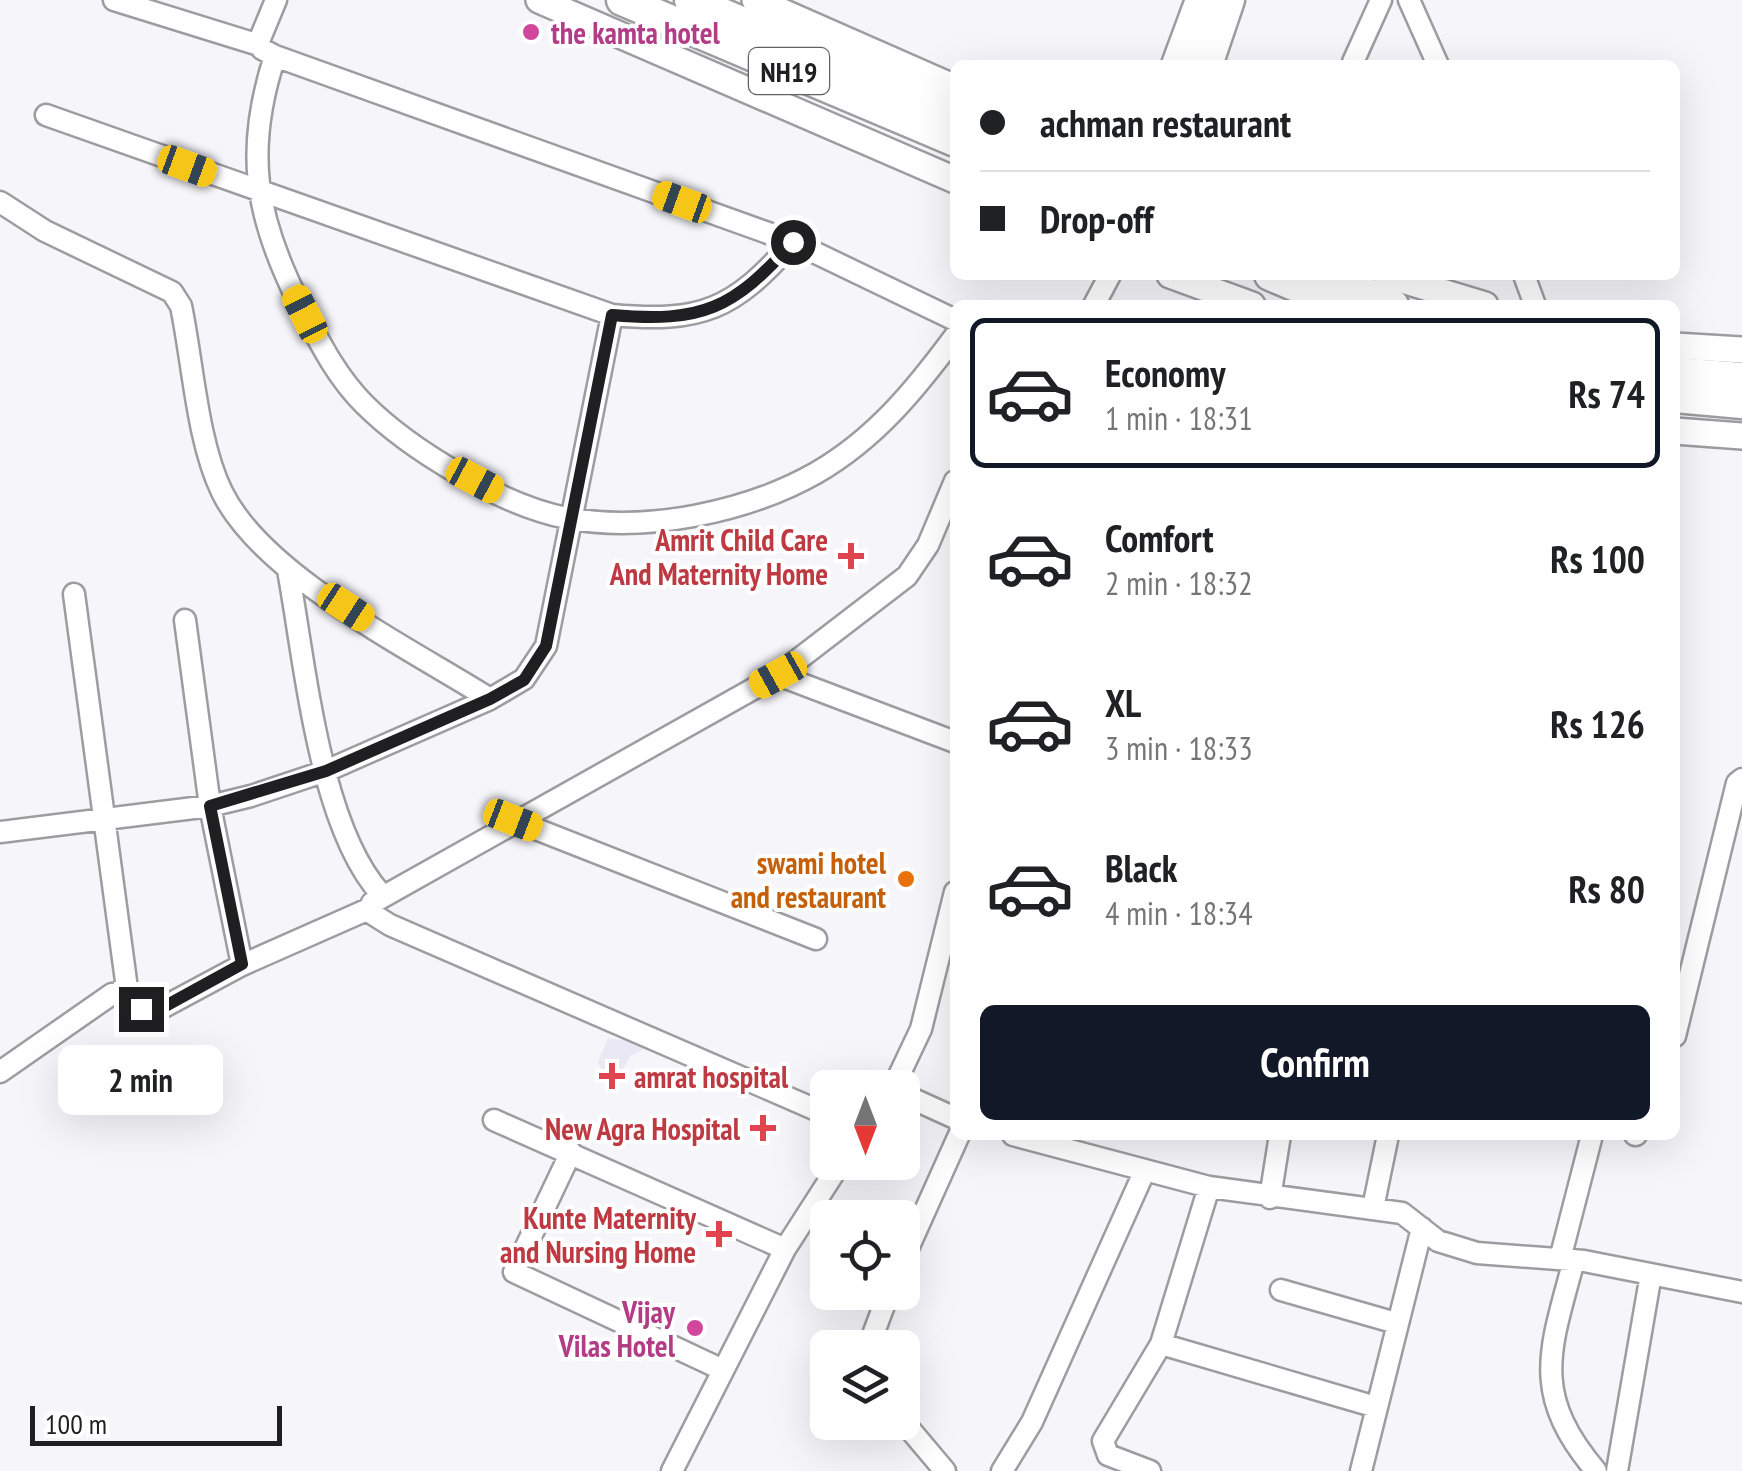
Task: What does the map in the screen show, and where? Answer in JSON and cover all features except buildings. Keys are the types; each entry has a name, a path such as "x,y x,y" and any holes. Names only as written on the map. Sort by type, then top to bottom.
{"highway":[{"name":"NH19","path":"622,0 950,139"},
{"name":"NH19","path":"690,0 950,112"},
{"path":"1179,60 1201,0"},
{"path":"1209,60 1229,0"},
{"path":"1282,280 1329,300"},
{"path":"1336,280 1382,300"},
{"path":"1680,374 1742,378"},
{"path":"1680,397 1742,403"}],"main road":[{"path":"539,0 950,178"},
{"path":"755,0 950,86"},
{"path":"1199,280 1241,300"},
{"path":"1402,280 1468,300"},
{"path":"1680,346 1742,350"},
{"path":"1680,430 1742,436"}],"street":[{"path":"114,0 267,50 793,242 950,318"},
{"path":"276,0 256,136 258,191 290,284 330,360 365,406 432,456 519,503 570,518 668,518 754,500 793,485 848,451 897,410 950,342"},
{"path":"1355,60 1381,0"},
{"path":"1409,0 1436,60"},
{"path":"46,115 612,315 674,318 704,314 757,282 793,242"},
{"path":"0,202 45,231 177,298 221,490 252,534 288,570 490,699"},
{"path":"0,832 210,806 326,771 490,699 524,680 546,646 612,315"},
{"path":"0,1072 105,997 117,992 128,996 141,1009 154,1011 242,964 376,901 513,820 778,675 907,576 928,544 950,493"},
{"path":"288,570 326,771 344,839 376,901 376,917 810,1107"},
{"path":"74,594 128,996"},
{"path":"185,620 210,806 242,964"},
{"path":"778,675 950,740"},
{"path":"1683,972 1737,783 1742,779"},
{"path":"513,820 816,939"},
{"path":"902,1070 921,1029 950,912"},
{"path":"920,1102 950,1116"},
{"path":"494,1120 785,1250"},
{"path":"920,1222 957,1140"},
{"path":"1032,1140 1209,1186 1270,1198 1402,1213 1444,1244 1478,1252 1567,1260 1742,1292"},
{"path":"1094,1156 1099,1140"},
{"path":"1270,1198 1279,1140"},
{"path":"1373,1208 1387,1140"},
{"path":"1591,1140 1549,1377 1569,1434 1596,1471"},
{"path":"572,1152 514,1272 723,1370"},
{"path":"1002,1471 1032,1422 1145,1170"},
{"path":"672,1471 785,1250 830,1180"},
{"path":"1150,1471 1108,1456 1104,1441 1161,1344 1209,1186"},
{"path":"1361,1471 1422,1228"},
{"path":"1617,1471 1651,1274"},
{"path":"1281,1290 1396,1323"},
{"path":"1161,1344 1376,1407"},
{"path":"918,1440 942,1470"}],"shaded area":[{"name":"amrat hospital","path":"608,1038 652,1045 630,1056 612,1090 598,1062"}],"place":[{"name":"the kamta hotel","path":"531,32"},
{"name":"Amrit Child Care And Maternity Home","path":"851,556"},
{"name":"swami hotel and restaurant","path":"906,879"},
{"name":"amrat hospital","path":"612,1076"},
{"name":"New Agra Hospital","path":"763,1128"},
{"name":"Kunte Maternity and Nursing Home","path":"719,1234"},
{"name":"Vijay Vilas Hotel","path":"695,1328"}],"route":[{"path":"141,1009 160,1009 242,964 210,806 326,771 490,699 524,680 536,667 546,646 612,315 674,318 704,314 757,282 793,242"}]}
